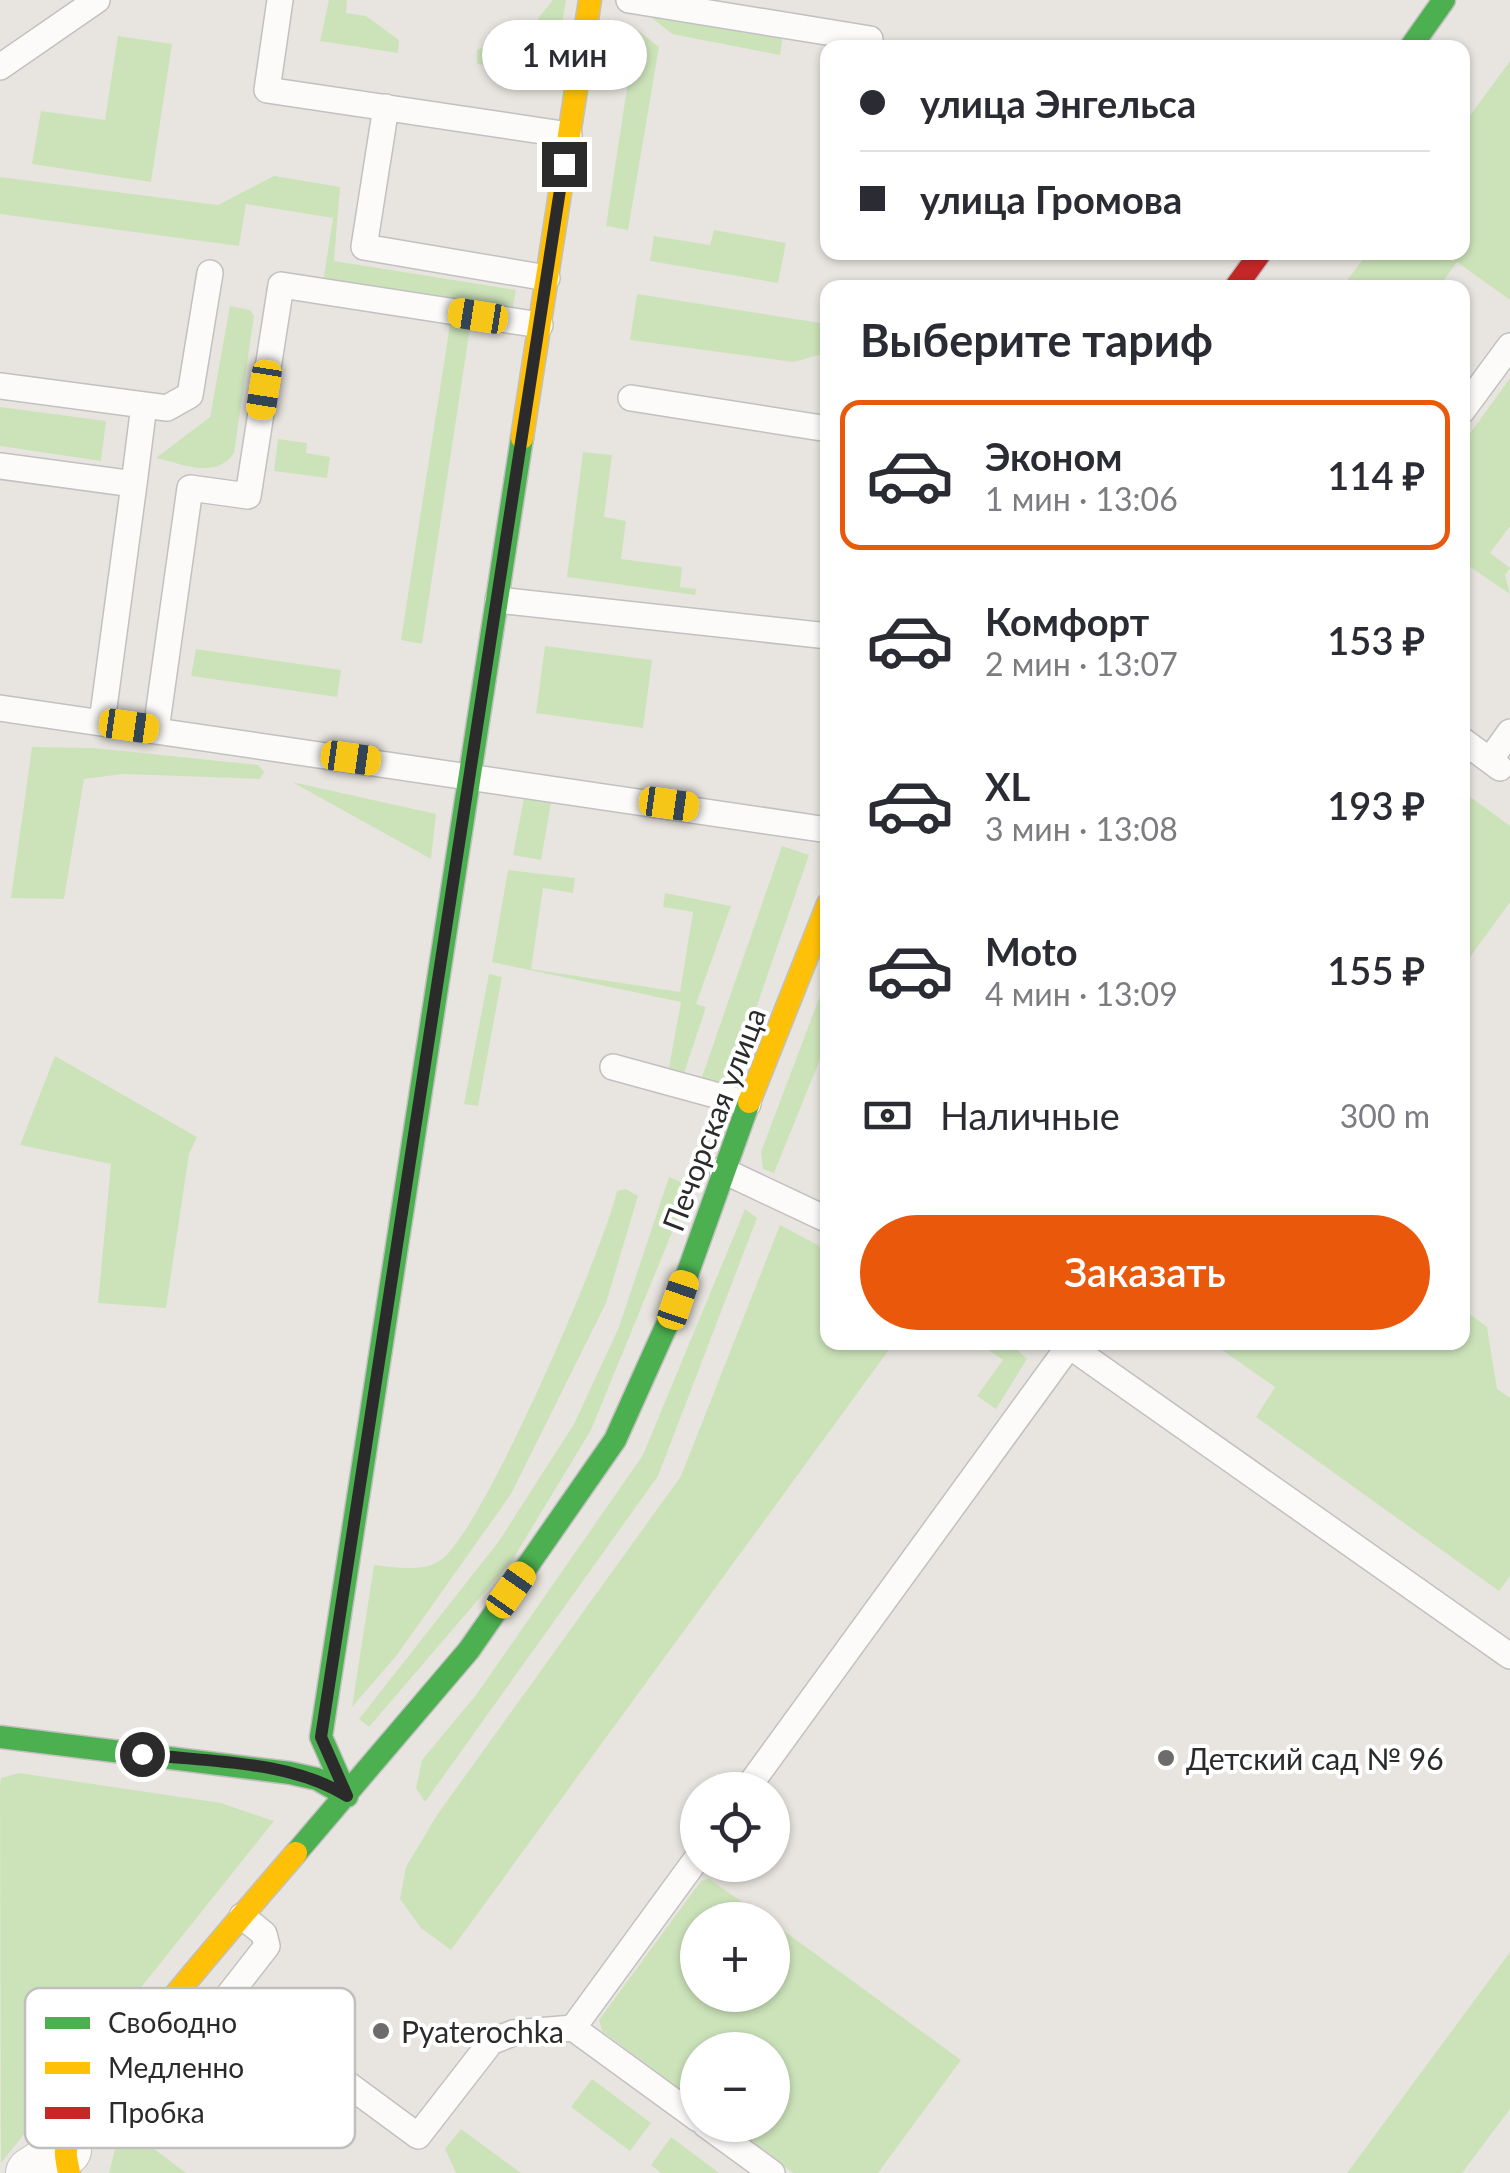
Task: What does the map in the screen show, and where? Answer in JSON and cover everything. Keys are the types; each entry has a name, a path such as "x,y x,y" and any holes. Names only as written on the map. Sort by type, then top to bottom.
{"street":[{"path":"347,1796 321,1737 590,0"},
{"path":"1416,40 1444,0"},
{"name":"Печорская улица","path":"184,1988 469,1650 616,1440 678,1300 722,1170 820,924"},
{"path":"0,1737 290,1773 318,1779 347,1796"}],"lane":[{"path":"0,68 97,0"},
{"path":"280,0 267,90 569,134"},
{"path":"629,0 870,39"},
{"path":"386,107 364,248 548,278"},
{"path":"0,386 167,408 190,395 210,272"},
{"path":"156,730 190,488 248,496 281,285 540,325"},
{"path":"1470,401 1510,346"},
{"path":"631,398 820,428"},
{"path":"102,722 144,405"},
{"path":"0,466 134,484"},
{"path":"498,600 820,635"},
{"path":"0,708 820,829"},
{"path":"1470,746 1495,764 1510,732"},
{"path":"613,1067 748,1104"},
{"path":"722,1170 820,1216"},
{"path":"759,1772 1063,1350"},
{"path":"1076,1350 1510,1656"},
{"path":"573,2028 680,1882"},
{"path":"234,1988 266,1946 264,1934 242,1916"},
{"path":"355,2090 418,2136 490,2042 513,2033 573,2028 680,2106"},
{"path":"729,2142 772,2173"}],"green space":[{"path":"329,0 347,0 346,13 366,16 399,40 398,53 320,41"},
{"path":"553,0 566,0 554,74 477,64 477,50 517,32 535,34 539,17"},
{"path":"642,10 783,34 780,55 672,34"},
{"path":"636,29 659,47 628,230 606,226"},
{"path":"118,36 172,44 151,182 32,164 41,111 105,120"},
{"path":"1510,61 1510,300 1457,262 1444,280 1347,280 1363,260 1470,260 1470,115"},
{"path":"274,176 340,187 334,261 516,290 512,312 323,283 333,218 246,204 239,246 0,214 0,177 218,205"},
{"path":"714,230 786,243 778,283 650,261 654,236 710,245"},
{"path":"637,294 820,323 820,355 793,362 630,340"},
{"path":"230,306 250,310 254,316 234,453 218,466 208,468 156,458 210,417"},
{"path":"451,318 471,321 422,644 401,640"},
{"path":"1510,378 1510,526 1490,553 1510,568 1505,575 1510,594 1470,567 1470,433"},
{"path":"0,407 106,421 101,461 0,446"},
{"path":"278,439 307,443 306,453 330,457 327,478 274,471"},
{"path":"583,452 612,455 604,517 626,521 621,559 682,567 680,587 696,589 695,595 567,577"},
{"path":"545,646 652,660 643,728 536,713"},
{"path":"196,649 341,670 337,697 191,676"},
{"path":"32,747 94,748 258,765 264,772 260,779 123,774 84,779 64,899 11,898"},
{"path":"292,782 436,814 431,859"},
{"path":"1470,797 1510,826 1510,902 1470,957"},
{"path":"524,798 551,803 541,860 513,855"},
{"path":"782,846 809,855 728,1089 701,1080"},
{"path":"508,870 575,878 573,893 543,888 531,969 680,992 693,912 663,907 665,893 731,906 696,1004 706,1007 683,1076 668,1073 681,1002 492,962"},
{"path":"489,974 502,977 478,1106 464,1104"},
{"path":"820,996 820,1059 774,1173 763,1169 761,1152"},
{"path":"55,1056 197,1137 189,1154 166,1308 98,1303 111,1164 20,1145"},
{"path":"669,1177 691,1186 591,1430 513,1559 369,1727 359,1719 499,1541 574,1424 619,1327"},
{"path":"626,1189 638,1196 606,1303 511,1494 397,1655 352,1707 374,1565 427,1566 442,1559 461,1536 540,1385 590,1268 617,1191"},
{"path":"745,1209 757,1218 658,1476 425,1802 416,1788 422,1760 476,1695 643,1455"},
{"path":"780,1225 820,1246 820,1350 889,1350 451,1950 421,1928 400,1899 406,1867 437,1815 681,1476"},
{"path":"1470,1314 1487,1327 1497,1389 1510,1398 1510,1576 1499,1591 1256,1417 1275,1387 1222,1350 1470,1350"},
{"path":"989,1350 1017,1350 1027,1359 996,1409 977,1396 1003,1360"},
{"path":"19,1773 221,1803 274,1821 141,1988 25,1988 25,2133 1,2163 0,1785 1,1778"},
{"path":"700,1882 713,1882 742,1902 686,1902"},
{"path":"680,1910 680,2012 790,2012 790,1935 961,2060 878,2173 793,2173 751,2142 790,2142 790,2032 680,2032 680,2089 602,2031 599,2020"},
{"path":"1510,1952 1510,2109 1462,2173 1347,2173"},
{"path":"592,2079 651,2123 630,2151 571,2107"},
{"path":"461,2129 521,2173 456,2173 445,2149"},
{"path":"671,2137 719,2173 661,2173 651,2165"},
{"path":"115,2148 153,2148 186,2173 109,2173"}],"traffic: fast":[{"path":"1416,40 1444,0"},
{"path":"347,1796 321,1737 522,438"},
{"path":"296,1853 469,1650 615,1440 678,1300 749,1102"},
{"path":"0,1737 290,1773 317,1779 347,1796"}],"traffic: slow":[{"path":"522,438 590,0"},
{"path":"749,1102 820,924"},
{"path":"182,1988 296,1853"},
{"path":"67,2148 69,2173"}],"traffic: jam":[{"path":"1241,280 1255,260"}],"place":[{"name":"Детский сад № 96","path":"1166,1758"},
{"name":"Pyaterochka","path":"381,2031"}],"route":[{"path":"142,1754 290,1773 318,1779 347,1796 325,1754 321,1737 420,1123 564,164"}]}
